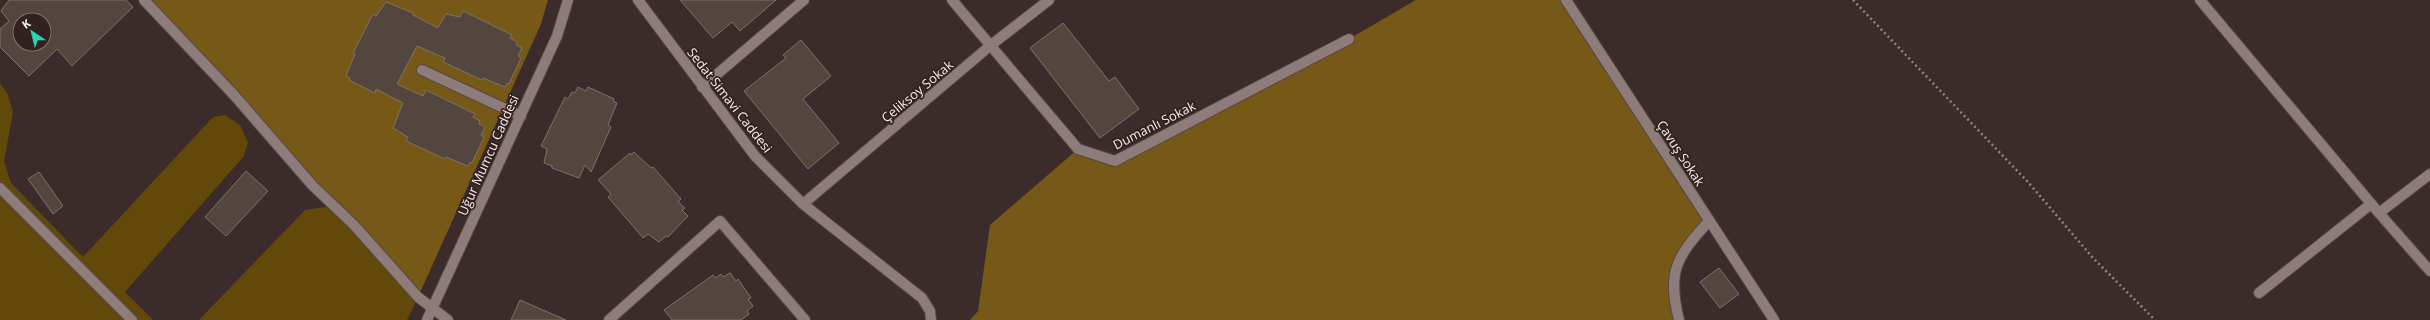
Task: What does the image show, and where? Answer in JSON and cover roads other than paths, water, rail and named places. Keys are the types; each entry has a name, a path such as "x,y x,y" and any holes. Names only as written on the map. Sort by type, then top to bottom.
{"street":[{"path":"144,0 234,96 313,186 354,225 418,297 448,320"},
{"name":"Uğur Mumcu Caddesi","path":"427,320 557,36 568,0"},
{"name":"Sedat Simavi Caddesi","path":"638,0 755,156 803,204 922,298 930,311 931,320"},
{"path":"702,87 804,0"},
{"name":"Dumanlı Sokak","path":"952,0 1078,149 1115,161 1349,39"},
{"name":"Çeliksoy Sokak","path":"803,204 991,45 1049,0"},
{"name":"Çavuş Sokak","path":"1566,0 1774,320"},
{"path":"2200,0 2379,214 2430,271"},
{"path":"422,70 521,116"},
{"path":"2379,214 2430,174"},
{"path":"0,188 132,320"},
{"path":"2259,293 2371,204"},
{"path":"1679,320 1673,296 1675,270 1692,241 1710,221"},
{"path":"609,320 720,222 805,320"}]}
